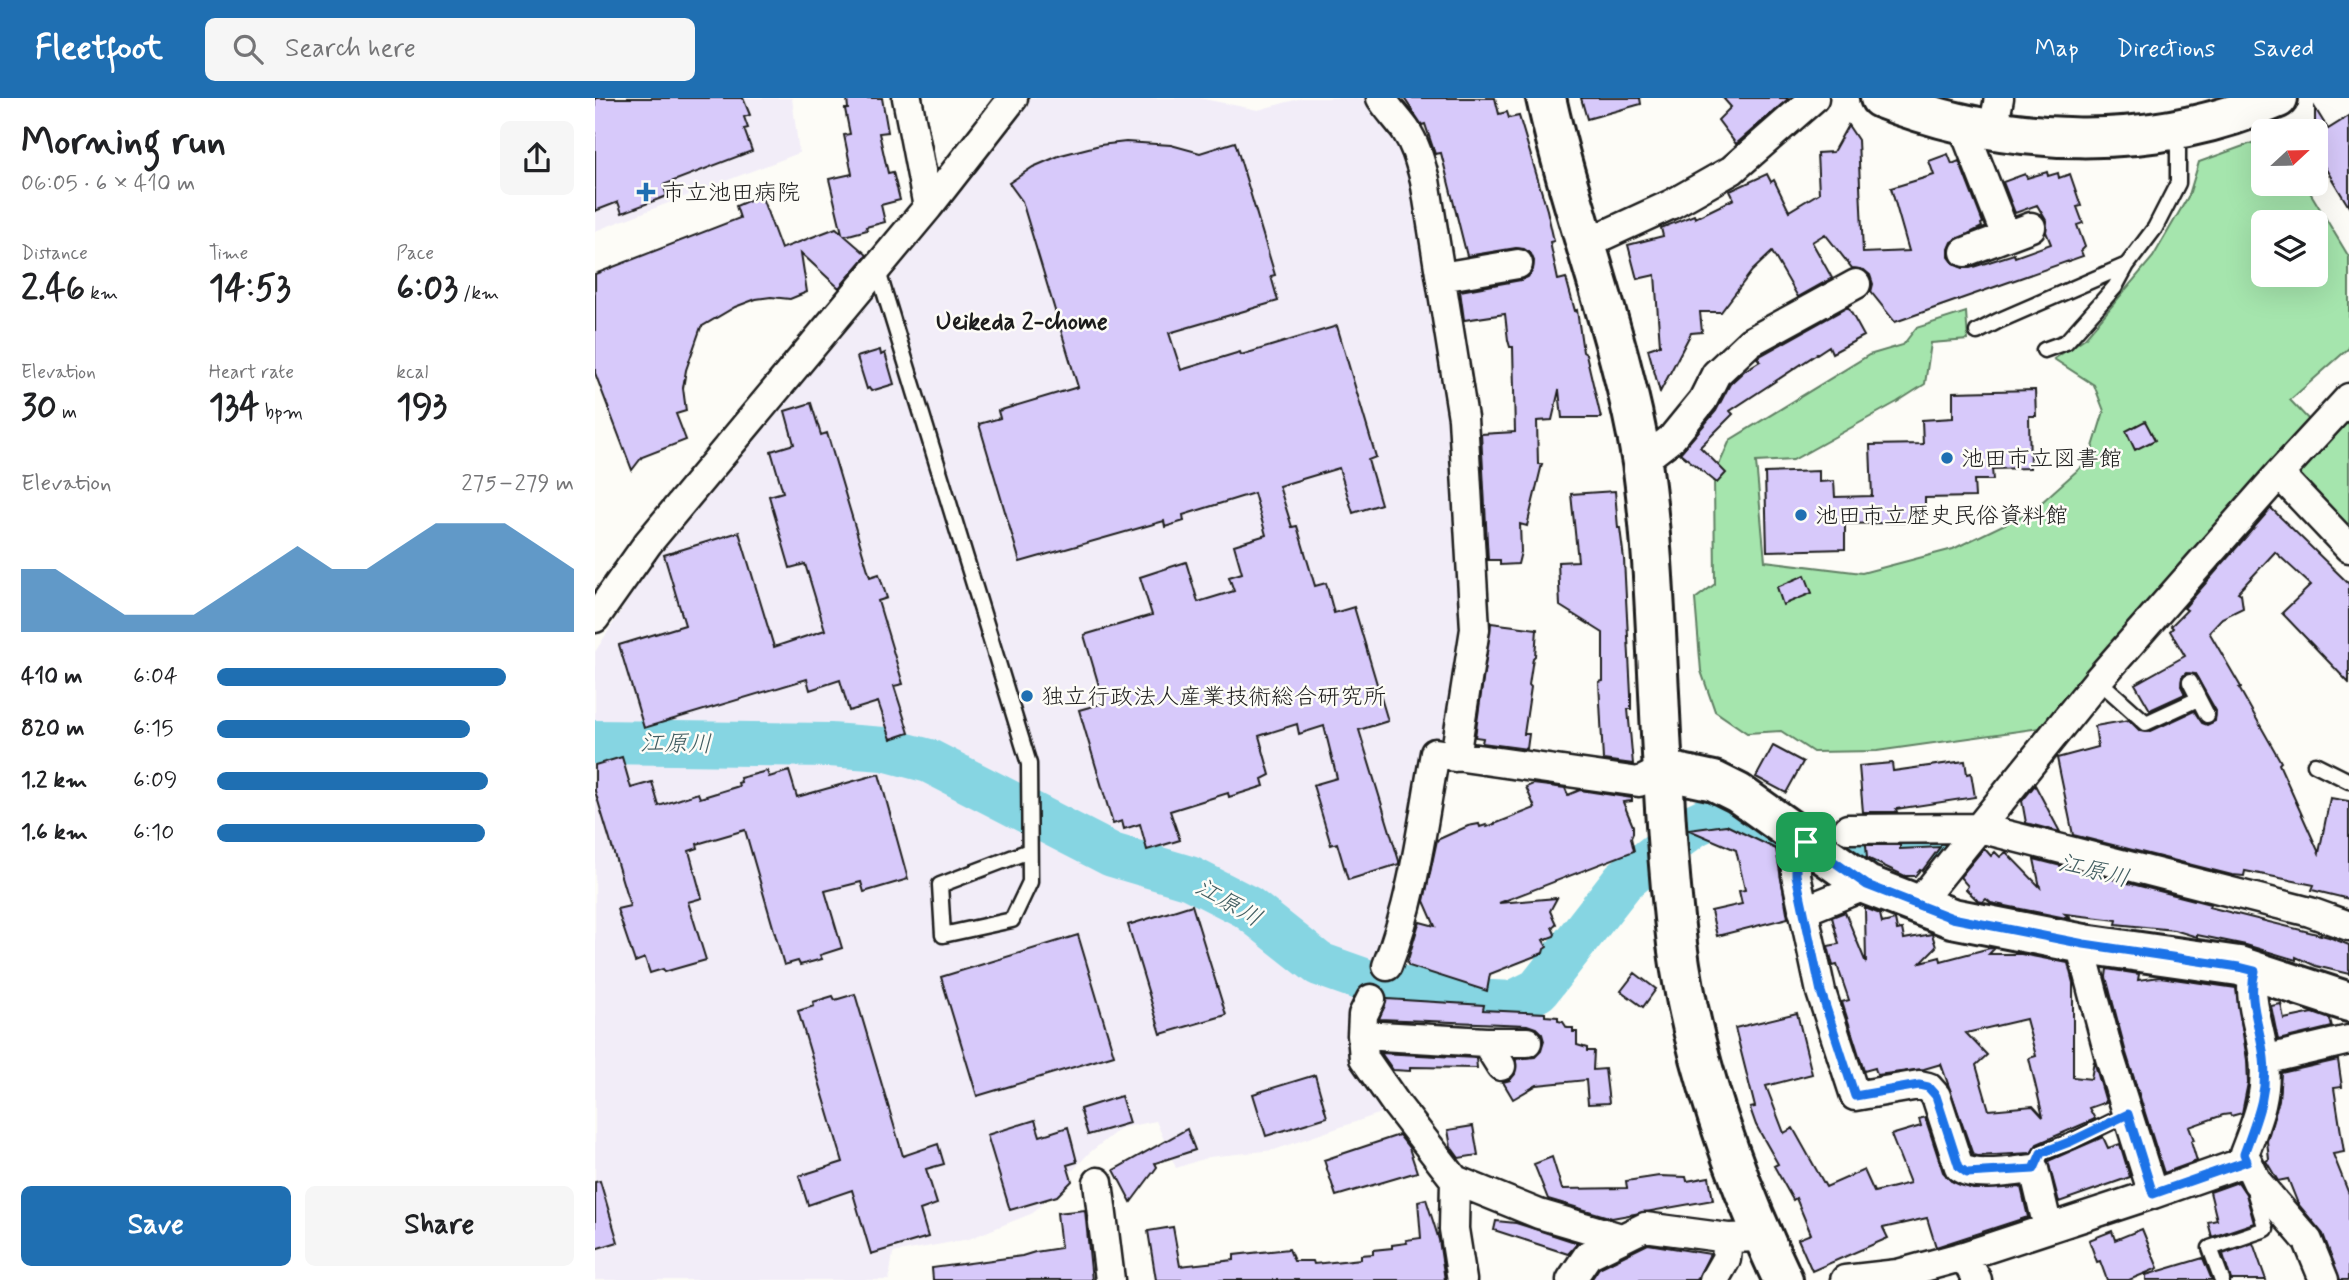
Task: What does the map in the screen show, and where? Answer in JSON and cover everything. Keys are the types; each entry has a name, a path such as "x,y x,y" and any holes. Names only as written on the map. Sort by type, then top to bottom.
{"street":[{"path":"907,98 928,207"},
{"path":"595,618 648,542 928,207 1013,98"},
{"path":"1381,98 1404,128 1416,150 1425,180 1463,418 1475,629 1455,757"},
{"path":"1546,98 1619,362 1641,462 1650,534 1666,826 1678,946 1694,1030 1745,1237 1783,1280"},
{"path":"1585,244 1672,204 1732,170 1814,98"},
{"path":"1880,98 1912,110 1984,117 2076,139 2174,131 2279,98"},
{"path":"1965,252 2018,232 1984,117"},
{"path":"1441,277 1518,264"},
{"path":"1641,462 1672,438 1703,400 1716,374 1750,341 1856,284"},
{"path":"1916,905 2098,680 2349,398"},
{"path":"2279,474 2349,548"},
{"path":"1387,966 1402,928 1435,753 1639,782 1663,770 1714,781 1738,793 1867,885 1952,918 2084,944 2239,967 2349,1002"},
{"path":"1848,829 1972,836 2310,912 2349,926"},
{"path":"1806,842 1796,858 1796,875 1821,992 1855,1096 1919,1085 1928,1087 1936,1096 1959,1167 1967,1173 2034,1169 2048,1228"},
{"path":"1803,911 1867,885"},
{"path":"2084,944 2084,959 2153,1194"},
{"path":"2255,971 2251,986 2265,1060 2265,1097 2244,1154 2252,1172 2308,1241 2324,1280"},
{"path":"1371,999 1363,1015 1364,1058 1455,1180 1539,1214 1622,1238"},
{"path":"1362,1035 1527,1042"},
{"path":"2265,1060 2349,1040"},
{"path":"1486,1042 1501,1066"},
{"path":"1845,1280 1971,1268 2048,1228 2153,1194 2252,1172"},
{"path":"1455,1180 1454,1229 1462,1280"},
{"path":"1098,1182 1110,1280"},
{"path":"1571,1280 1588,1255 1645,1227 1745,1237"},
{"path":"1714,1280 1726,1259 1745,1237"}],"lane":[{"path":"2044,350 2066,342 2115,288 2127,265 2155,228 2178,183 2178,150 2174,131"},
{"path":"1977,332 2127,265"},
{"path":"877,268 1029,764 1030,850 1030,882 1012,920 943,935 940,885 1030,850"},
{"path":"2098,680 2146,723 2198,699"},
{"path":"2190,682 2207,715"},
{"path":"2315,764 2349,781"},
{"path":"2034,1169 2041,1153 2128,1114"},
{"path":"2222,1280 2210,1248 2266,1229 2255,1194 2252,1172"}],"shaded area":[{"name":"市立池田病院","path":"595,98 792,98 799,153 595,231"},
{"name":"独立行政法人産業技術総合研究所","path":"1026,98 1199,98 1258,110 1302,98 1371,98 1398,135 1417,181 1457,419 1466,630 1452,743 1431,739 1406,864 1379,963 1355,987 1349,1065 1384,1112 1274,1150 1209,1157 1176,1168 1156,1121 1121,1128 1089,1153 1033,1213 969,1239 893,1253 889,1280 595,1280 595,652 656,556 883,284"}],"green space":[{"path":"2251,143 2251,196 2312,196 2321,210 2251,210 2251,287 2328,287 2328,222 2349,257 2349,348 2290,400 2312,423 2047,727 1877,751 1813,752 1781,731 1747,733 1715,711 1701,671 1695,599 1715,584 1714,476 1730,440 1869,355 1903,345 1916,328 1966,312 1968,340 1931,343 1925,384 1793,460 1756,462 1765,561 1862,573 1953,549 2032,511 2089,460 2104,411 2094,385 2054,359 2085,338 2153,257 2189,195 2199,162"},
{"path":"2349,413 2349,529 2300,477 2301,464"}],"building":[{"name":"市立池田病院","path":"595,98 743,98 750,115 744,117 748,128 744,129 752,151 663,185 667,196 622,213 618,202 595,211"},
{"path":"847,98 882,98 888,132 879,133 888,173 893,172 900,200 881,205 885,222 845,236 867,255 839,288 801,253 807,292 790,299 756,299 735,307 701,327 686,370 683,388 686,411 676,414 686,440 642,457 632,470 595,373 595,274 740,218 736,206 761,195 781,249 836,228 842,233 829,179 852,174 844,135 850,134 845,109 848,109"},
{"path":"1404,98 1495,98 1499,114 1507,112 1509,118 1519,116 1547,210 1554,241 1550,242 1558,280 1566,278 1575,311 1577,310 1583,352 1586,354 1601,418 1562,418 1559,390 1552,420 1537,421 1538,464 1542,464 1527,526 1520,524 1521,552 1518,564 1500,565 1500,560 1488,560 1481,434 1515,432 1513,347 1510,347 1508,340 1505,314 1464,320 1460,291 1521,280 1528,277 1533,270 1534,261 1531,254 1516,248 1467,256 1441,153 1435,154 1425,124 1422,125"},
{"path":"1581,98 1640,98 1641,104 1587,119"},
{"path":"1723,98 1789,98 1736,144 1718,120 1731,107"},
{"path":"2315,108 2322,119 2315,119"},
{"path":"2349,116 2349,207 2328,173 2328,129"},
{"path":"1848,125 1858,140 1863,253 1909,251 1891,188 1934,175 1929,161 1948,154 1952,164 1959,161 1983,223 1982,227 1952,242 1949,257 1955,265 1970,268 2014,254 2015,257 2051,244 2046,232 2047,222 2037,205 2015,213 2003,182 2025,174 2027,178 2047,172 2048,176 2058,173 2059,178 2070,174 2081,206 2077,207 2083,223 2077,225 2085,247 2081,251 2083,256 1895,322 1871,292 1873,284 1870,275 1864,270 1852,268 1825,234 1812,242 1832,278 1798,297 1772,252 1752,271 1721,312 1700,312 1702,332 1691,333 1660,392 1648,349 1660,345 1655,275 1637,279 1628,245 1663,236 1661,228 1694,215 1695,218 1734,199 1730,191 1767,174 1771,182 1774,180 1789,211 1819,193 1817,153 1833,152"},
{"path":"1126,142 1171,145 1200,153 1235,142 1275,275 1271,276 1278,301 1169,333 1181,370 1337,326 1376,457 1368,460 1381,504 1353,513 1339,468 1279,486 1292,527 1297,526 1315,586 1326,583 1334,613 1354,607 1388,721 1359,730 1399,864 1348,880 1337,843 1331,845 1313,785 1337,778 1324,726 1299,734 1297,724 1259,736 1270,775 1262,779 1264,786 1229,797 1228,793 1170,811 1180,840 1147,850 1140,824 1124,829 1122,821 1113,824 1079,710 1104,703 1084,635 1152,615 1140,577 1186,562 1198,602 1234,591 1229,577 1242,573 1234,545 1266,535 1254,493 1183,515 1184,521 1165,527 1164,521 1020,562 979,424 1000,418 998,411 1078,387 1022,201 1009,183 1033,167 1061,155 1100,145"},
{"path":"1848,307 1864,336 1832,353 1829,346 1730,411 1733,414 1700,447 1726,473 1717,483 1680,453 1716,411 1730,384 1760,361 1757,358"},
{"path":"880,350 881,355 885,353 894,384 871,391 867,389 857,357"},
{"path":"2035,390 2036,416 2029,416 2030,468 1992,469 1993,480 1974,480 1975,497 1925,498 1925,522 1845,524 1845,549 1767,551 1765,473 1819,471 1819,482 1834,481 1835,497 1872,496 1870,445 1923,444 1922,420 1953,418 1953,392"},
{"path":"811,403 821,435 827,433 870,577 879,574 887,598 878,601 903,684 894,686 909,733 891,739 878,702 849,711 840,680 810,690 807,679 644,728 619,645 685,625 664,555 739,532 774,647 825,630 805,564 790,568 769,496 783,492 771,451 794,444 785,411"},
{"path":"2145,421 2155,440 2135,450 2126,431"},
{"path":"1615,491 1624,559 1631,695 1631,709 1628,709 1633,764 1603,760 1599,682 1603,681 1603,633 1560,606 1558,562 1578,561 1571,494"},
{"path":"2271,508 2349,584 2349,683 2282,613 2311,585 2275,552 2238,592 2241,594 2243,608 2222,618 2209,632 2281,762 2279,764 2319,853 2330,798 2349,801 2349,899 2312,890 2314,885 2245,871 2244,876 2232,875 2073,835 2057,758 2098,747 2095,726 2129,720 2140,731 2149,732 2194,711 2202,723 2207,725 2215,721 2216,711 2195,674 2186,673 2182,677 2181,686 2185,694 2150,710 2135,684 2185,656 2170,631 2173,628 2171,626"},
{"path":"1805,575 1812,593 1783,605 1777,587"},
{"path":"1491,623 1537,629 1524,734 1529,734 1527,749 1482,743 1483,738 1475,737"},
{"path":"1773,746 1803,762 1786,793 1756,777"},
{"path":"622,757 631,788 652,782 659,806 698,793 700,798 739,786 740,778 767,771 769,777 789,771 797,797 879,774 908,879 864,892 861,882 825,891 842,948 820,955 822,959 800,965 798,961 784,965 745,830 697,844 698,848 689,851 702,898 688,902 706,960 664,972 663,969 650,973 645,958 635,962 617,909 630,906 595,791 595,765"},
{"path":"1965,761 1967,774 1971,773 1975,797 1896,809 1897,812 1863,812 1859,766 1892,763 1893,771"},
{"path":"1533,784 1565,788 1568,795 1580,790 1632,798 1632,801 1623,802 1633,826 1631,838 1634,851 1499,903 1557,898 1550,911 1556,924 1552,927 1555,934 1543,940 1547,947 1543,953 1490,974 1487,991 1409,966 1407,963 1419,923 1435,926 1424,901 1437,840 1468,826 1479,824 1480,827 1487,827 1535,808 1526,787"},
{"path":"2035,785 2060,832 2026,823 2022,801"},
{"path":"1726,825 1776,849 1788,918 1717,936 1711,911 1742,904 1739,891 1745,890 1736,850 1689,830"},
{"path":"1866,845 1900,845 1900,849 1940,847 1922,871 1915,876 1905,876 1867,858"},
{"path":"1984,848 1991,856 1995,852 2000,857 2006,852 2040,887 2034,859 2329,937 2349,945 2349,974 2316,966 2296,957 2296,960 2246,945 2197,937 2174,930 2116,924 2117,920 2065,914 2071,919 1991,903 1986,899 1983,902 1978,901 1966,889 1968,886 1960,877"},
{"path":"1192,905 1226,1015 1161,1034 1128,925"},
{"path":"1865,908 1880,914 1882,923 1895,920 1897,930 1902,929 1904,939 1932,934 1936,947 1921,962 1940,957 1941,961 1990,948 1994,949 1989,954 2021,954 2068,963 2073,983 2073,1077 2091,1079 2094,1061 2106,1102 2089,1108 2095,1119 2037,1144 2031,1153 1973,1155 1941,1064 1877,1075 1875,1068 1864,1071 1842,1002 1849,1000 1837,965 1833,966 1828,946 1839,944 1832,917 1845,912 1866,963","holes":["2026,1019 2036,1056 2029,1058 2043,1117 2033,1106 1989,1110 1976,1065 1987,1055 1966,1033"]},
{"path":"1078,935 1114,1055 977,1096 941,977"},
{"path":"2107,969 2139,974 2138,980 2160,977 2236,988 2247,1060 2248,1083 2242,1113 2223,1115 2189,1127 2197,1161 2164,1173 2126,1053 2106,977"},
{"path":"1635,973 1656,989 1643,1007 1621,991"},
{"path":"855,994 903,1156 938,1144 944,1164 926,1169 937,1204 920,1210 928,1237 871,1254 852,1190 808,1205 799,1176 843,1162 798,1011 814,1006 813,1002 833,996 835,1000"},
{"path":"1387,999 1484,1005 1483,1010 1545,1013 1545,1016 1558,1017 1558,1021 1577,1032 1577,1045 1587,1048 1587,1051 1594,1051 1593,1070 1605,1069 1609,1103 1588,1104 1586,1080 1537,1085 1513,1099 1503,1082 1510,1080 1515,1074 1516,1059 1535,1057 1541,1051 1544,1041 1536,1028 1527,1025 1379,1019"},
{"path":"2281,1004 2284,1019 2313,1013 2330,1019 2332,1027 2278,1040 2271,1006"},
{"path":"1797,1013 1812,1074 1766,1086 1784,1133 1793,1128 1826,1187 1864,1170 1874,1192 1910,1183 1891,1135 1921,1126 1919,1119 1925,1117 1943,1172 1951,1181 1973,1189 2021,1187 2028,1217 1936,1247 1927,1218 1883,1228 1888,1238 1812,1271 1798,1239 1811,1234 1796,1198 1793,1200 1774,1166 1778,1164 1756,1125 1750,1108 1755,1107 1735,1028"},
{"path":"1381,1053 1476,1058 1477,1068 1410,1067 1410,1071 1393,1070"},
{"path":"2338,1060 2342,1087 2334,1088 2344,1152 2333,1154 2349,1194 2349,1280 2340,1280 2323,1234 2298,1204 2288,1179 2278,1181 2266,1161 2269,1159 2267,1141 2279,1100 2281,1073"},
{"path":"1315,1075 1327,1117 1266,1136 1253,1094"},
{"path":"1121,1096 1129,1123 1088,1135 1080,1109"},
{"path":"1035,1120 1040,1136 1068,1127 1077,1162 1067,1165 1072,1181 1057,1196 1010,1210 987,1135"},
{"path":"1473,1126 1478,1155 1459,1158 1451,1147 1448,1130"},
{"path":"1187,1129 1195,1150 1155,1163 1157,1167 1131,1202 1114,1170"},
{"path":"1399,1135 1409,1148 1417,1172 1336,1196 1324,1160"},
{"path":"2103,1137 2108,1148 2120,1144 2130,1177 2059,1202 2048,1161"},
{"path":"1552,1157 1562,1189 1627,1188 1626,1181 1659,1176 1686,1177 1687,1181 1709,1177 1713,1200 1612,1218 1548,1199 1534,1164"},
{"path":"600,1181 618,1242 595,1249 595,1182"},
{"path":"2238,1182 2246,1194 2254,1223 2212,1237 2208,1222 2217,1220 2210,1192"},
{"path":"1426,1199 1439,1240 1445,1280 1156,1280 1148,1231 1173,1227 1180,1266 1234,1260 1234,1255 1289,1249 1294,1261 1313,1261 1314,1264 1361,1259 1361,1255 1373,1254 1373,1250 1392,1248 1392,1245 1407,1243 1406,1240 1421,1238 1418,1201"},
{"path":"1085,1210 1092,1280 933,1280 932,1268 1061,1248 1057,1213"},
{"path":"1496,1221 1516,1223 1578,1243 1568,1254 1494,1230"},
{"path":"2142,1229 2158,1268 2129,1280 2107,1280 2089,1240 2112,1231 2115,1240"},
{"path":"2253,1243 2266,1280 2231,1280 2223,1254"},
{"path":"1648,1244 1710,1254 1697,1280 1591,1280 1599,1268"},
{"path":"2203,1258 2212,1280 2146,1280 2146,1275"}],"waterway":[{"name":"江原川","path":"595,742 830,745 884,749 929,761 1112,855 1190,878 1247,907 1319,964 1367,981 1472,1001 1512,1003 1538,990 1623,881 1694,825 1720,813 1743,819 1780,846 1786,846"},
{"name":"江原川","path":"1835,845 1926,839"}],"place":[{"name":"市立池田病院","path":"646,192"},
{"name":"池田市立図書館","path":"1947,458"},
{"name":"池田市立歴史民俗資料館","path":"1801,515"},
{"name":"独立行政法人産業技術総合研究所","path":"1027,696"}],"district":[{"name":"Ueikeda 2-chome","path":"1022,321"}],"route":[{"path":"1806,842 1867,885 1952,918 2084,944 2255,971 2251,986 2265,1060 2265,1097 2244,1154 2247,1161 2153,1194 2128,1114 2041,1153 2034,1169 1967,1173 1959,1167 1936,1096 1928,1087 1919,1085 1855,1096 1821,992 1796,875 1796,858 1806,842"}]}
